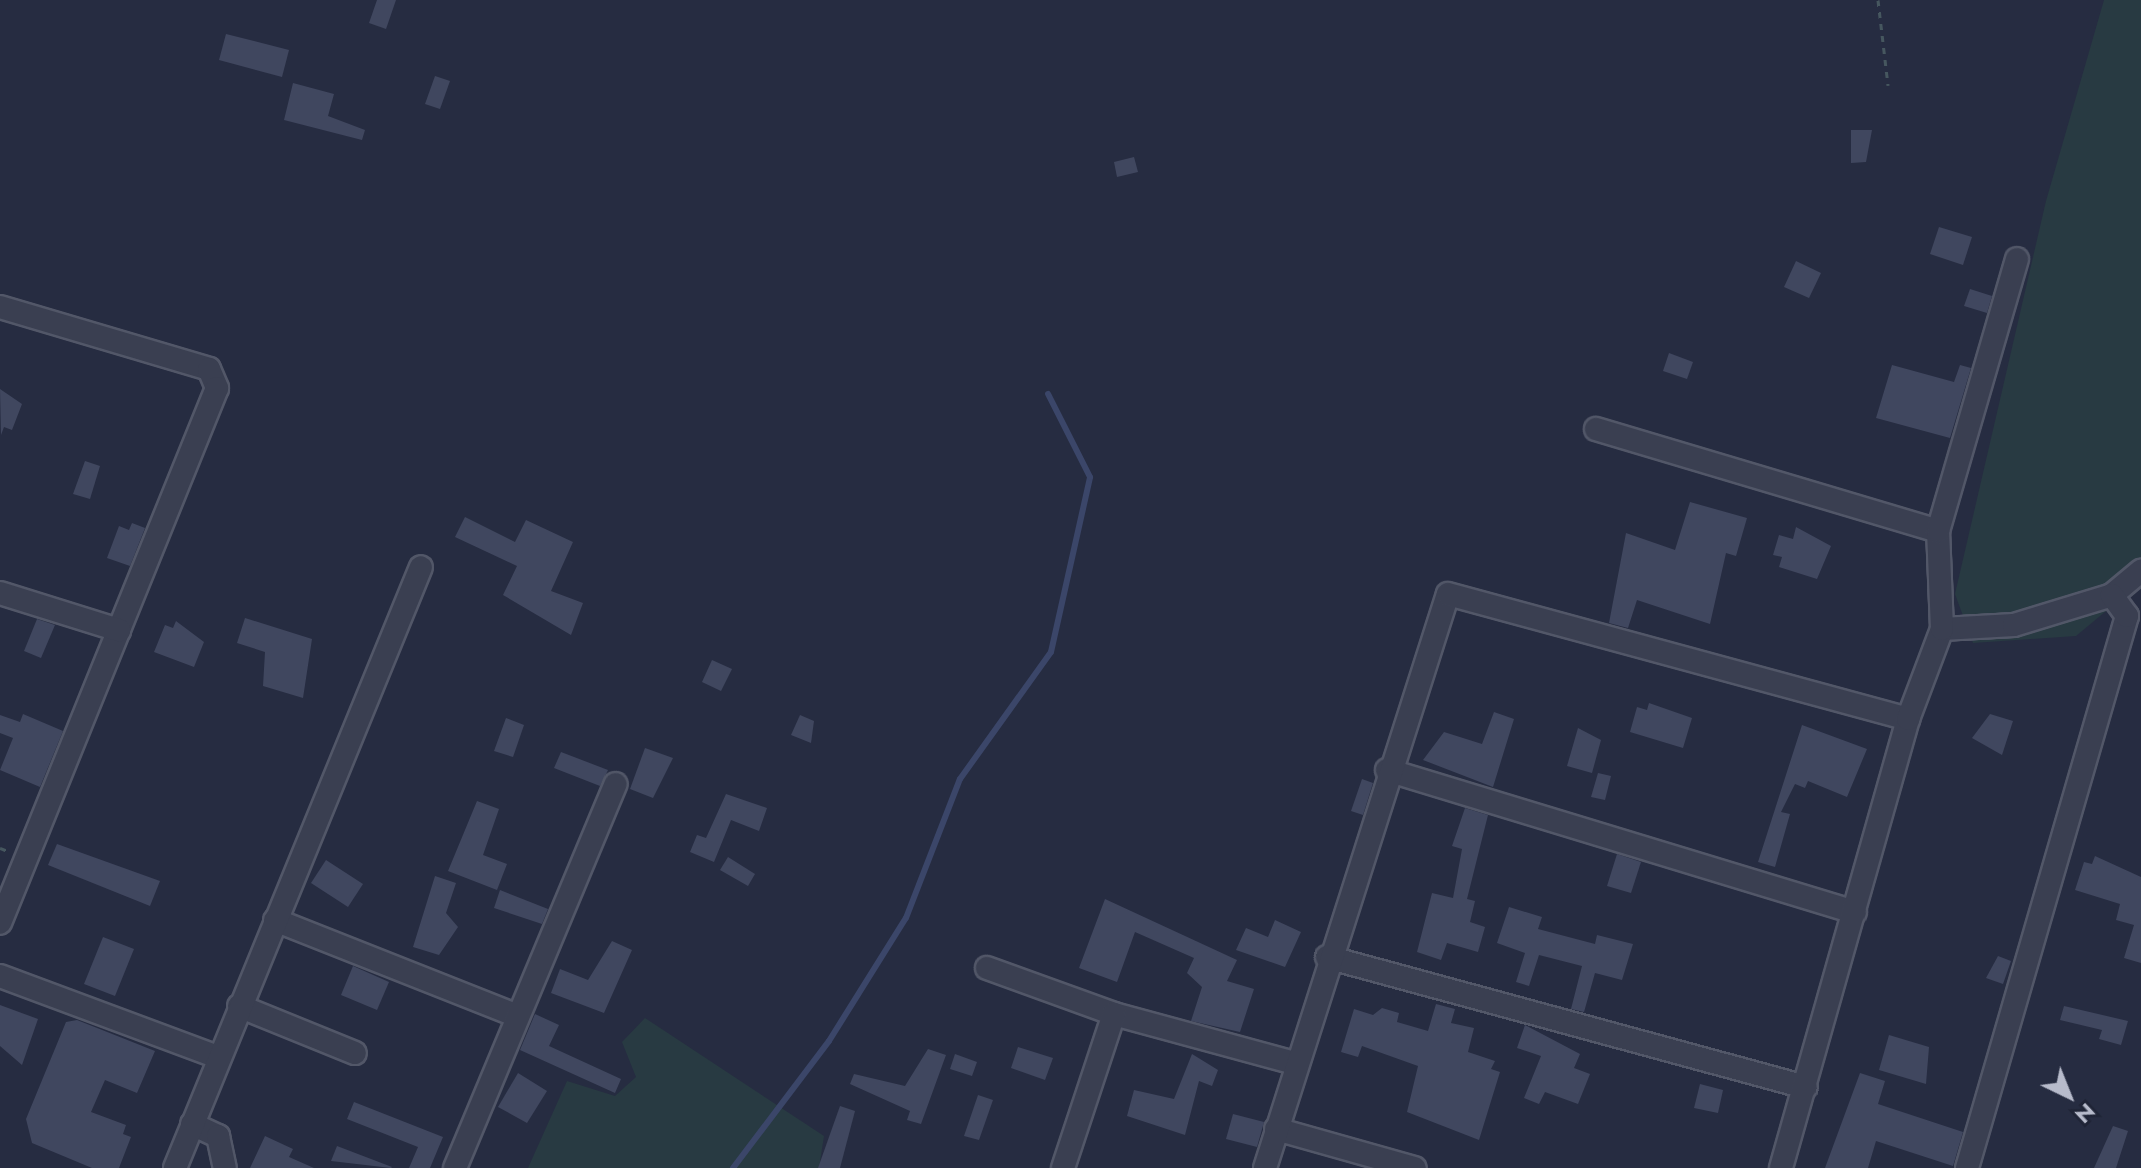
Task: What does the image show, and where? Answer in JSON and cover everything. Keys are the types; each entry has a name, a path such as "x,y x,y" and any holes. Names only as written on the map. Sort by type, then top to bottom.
{"street":[{"path":"1781,1168 1908,719 1942,629 1938,531 2017,259"},
{"path":"0,307 209,369 215,378 119,630 0,923"},
{"path":"1596,429 1938,531"},
{"path":"175,1168 421,567"},
{"path":"1942,629 2014,625 2112,595 2141,571"},
{"path":"1265,1168 1294,1063 1440,600 1457,591 1908,719"},
{"path":"0,593 119,630"},
{"path":"1967,1168 2127,616 2112,595"},
{"path":"1387,770 1855,912"},
{"path":"455,1168 616,784"},
{"path":"275,920 518,1016"},
{"path":"1327,957 1806,1087"},
{"path":"987,968 1114,1014 1294,1063"},
{"path":"0,976 218,1057"},
{"path":"239,1006 355,1053"},
{"path":"1063,1168 1114,1014"},
{"path":"192,1124 218,1136 225,1168"},
{"path":"1276,1129 1415,1168"}],"path":[{"path":"1878,0 1888,85"}],"shaded area":[{"path":"2104,0 2141,0 2141,582 2076,636 1973,643 1955,594 2046,201"},
{"path":"645,1018 824,1136 819,1168 528,1168 567,1081 615,1096 636,1077 622,1042"}],"building":[{"path":"377,0 396,0 386,29 369,23"},
{"path":"226,34 289,50 282,77 219,60"},
{"path":"435,76 450,81 440,109 425,104"},
{"path":"293,83 334,94 328,116 365,130 362,140 284,120"},
{"path":"1851,130 1872,130 1866,162 1851,163"},
{"path":"1134,157 1138,172 1117,177 1114,162"},
{"path":"1939,227 1972,237 1963,265 1930,254"},
{"path":"1796,261 1821,273 1809,298 1784,287"},
{"path":"1970,289 1992,296 1987,313 1964,306"},
{"path":"1669,353 1693,362 1687,379 1663,371"},
{"path":"1892,365 1954,382 1960,365 1971,368 1950,438 1876,418"},
{"path":"0,389 22,404 12,430 4,427 1,435"},
{"path":"85,461 100,466 90,499 73,494"},
{"path":"1690,502 1747,518 1736,556 1726,553 1710,624 1637,600 1628,628 1609,623 1626,533 1675,550"},
{"path":"465,517 515,542 526,520 573,542 551,591 583,603 571,635 503,595 517,566 455,537"},
{"path":"132,523 145,528 130,566 107,558 119,526 129,530"},
{"path":"1796,527 1831,546 1817,579 1779,567 1782,557 1773,555 1779,535 1793,539"},
{"path":"245,618 312,639 303,698 263,686 265,652 237,643"},
{"path":"37,619 55,625 41,658 24,651"},
{"path":"176,621 204,642 194,667 154,652 165,625 173,628"},
{"path":"712,660 732,669 721,691 702,682"},
{"path":"1649,703 1692,718 1683,748 1630,732 1637,707 1647,710"},
{"path":"1494,712 1514,719 1493,787 1423,760 1444,732 1482,744"},
{"path":"23,714 63,731 40,787 0,770 13,738 0,733 0,715 20,722"},
{"path":"1990,714 2013,721 2002,755 1972,738"},
{"path":"800,715 814,721 811,743 791,735"},
{"path":"506,718 524,725 513,757 494,751"},
{"path":"1802,725 1867,749 1847,797 1808,781 1805,788 1795,784 1781,812 1790,814 1775,867 1758,862"},
{"path":"1578,728 1601,740 1592,773 1567,766"},
{"path":"645,748 673,758 653,798 630,789"},
{"path":"561,752 608,770 600,786 554,768"},
{"path":"1598,773 1611,776 1605,800 1591,797"},
{"path":"1362,779 1373,783 1363,815 1351,811"},
{"path":"726,794 767,808 759,831 731,820 714,862 690,852 697,835 706,838"},
{"path":"477,801 499,809 483,855 507,864 497,890 448,871"},
{"path":"1465,808 1488,815 1467,899 1475,901 1470,922 1485,927 1478,952 1447,943 1441,960 1417,952 1432,893 1453,898 1462,849 1452,846"},
{"path":"57,844 160,881 150,906 48,865"},
{"path":"1617,854 1641,862 1631,893 1607,886"},
{"path":"2095,856 2141,877 2141,963 2124,958 2134,925 2116,920 2120,904 2075,890 2084,862 2092,864"},
{"path":"728,857 755,874 748,886 720,870"},
{"path":"326,860 363,884 348,907 311,883"},
{"path":"435,876 456,883 446,913 458,927 439,955 413,947"},
{"path":"500,890 548,909 542,924 494,908"},
{"path":"1105,899 1237,960 1227,981 1254,989 1240,1032 1191,1021 1202,987 1187,973 1194,958 1135,932 1117,982 1079,968"},
{"path":"1509,907 1542,917 1538,929 1595,944 1597,935 1633,944 1622,980 1595,973 1584,1012 1571,1009 1582,966 1539,955 1529,986 1516,982 1525,953 1497,943"},
{"path":"1275,920 1301,932 1285,967 1236,950 1246,928 1268,937"},
{"path":"103,937 134,949 115,996 84,984"},
{"path":"612,941 632,950 604,1013 551,993 560,969 588,980"},
{"path":"1998,956 2011,961 2003,984 1986,978"},
{"path":"353,966 389,982 377,1010 341,995"},
{"path":"1436,1004 1455,1009 1451,1023 1474,1028 1468,1052 1495,1061 1491,1069 1500,1072 1479,1140 1407,1112 1418,1066 1362,1046 1358,1057 1341,1052 1354,1009 1373,1015 1382,1008 1399,1013 1397,1022 1428,1031"},
{"path":"0,1005 38,1019 22,1065 0,1046"},
{"path":"2064,1006 2128,1021 2121,1045 2099,1039 2102,1030 2060,1020"},
{"path":"535,1014 559,1025 549,1046 621,1079 615,1093 520,1050"},
{"path":"77,1020 155,1051 137,1093 105,1080 91,1112 126,1125 123,1134 131,1137 119,1168 92,1168 32,1143 26,1119 66,1022"},
{"path":"1525,1025 1580,1054 1574,1068 1590,1074 1578,1104 1545,1092 1539,1104 1524,1098 1541,1056 1517,1048"},
{"path":"1889,1035 1929,1047 1926,1084 1879,1070"},
{"path":"1018,1047 1053,1058 1045,1080 1011,1068"},
{"path":"928,1049 946,1055 921,1124 907,1120 910,1111 850,1084 854,1074 905,1086"},
{"path":"955,1054 977,1062 972,1076 950,1069"},
{"path":"1192,1054 1218,1070 1212,1086 1199,1081 1185,1135 1127,1116 1134,1090 1174,1099"},
{"path":"518,1073 547,1091 527,1123 498,1107"},
{"path":"1860,1073 1885,1081 1878,1104 1963,1132 1953,1166 1876,1141 1868,1168 1825,1168"},
{"path":"1700,1084 1723,1090 1718,1113 1694,1108"},
{"path":"978,1095 993,1100 979,1140 964,1136"},
{"path":"354,1102 443,1137 430,1168 409,1168 418,1147 347,1119"},
{"path":"840,1106 855,1111 840,1168 818,1168"},
{"path":"1233,1114 1264,1122 1257,1147 1226,1139"},
{"path":"2113,1126 2128,1131 2116,1168 2094,1168"},
{"path":"265,1136 293,1149 289,1157 314,1168 250,1168"},
{"path":"337,1146 392,1167 331,1161"}],"waterway":[{"path":"733,1168 829,1041 906,918 960,779 1051,652 1090,477 1048,394"}]}
